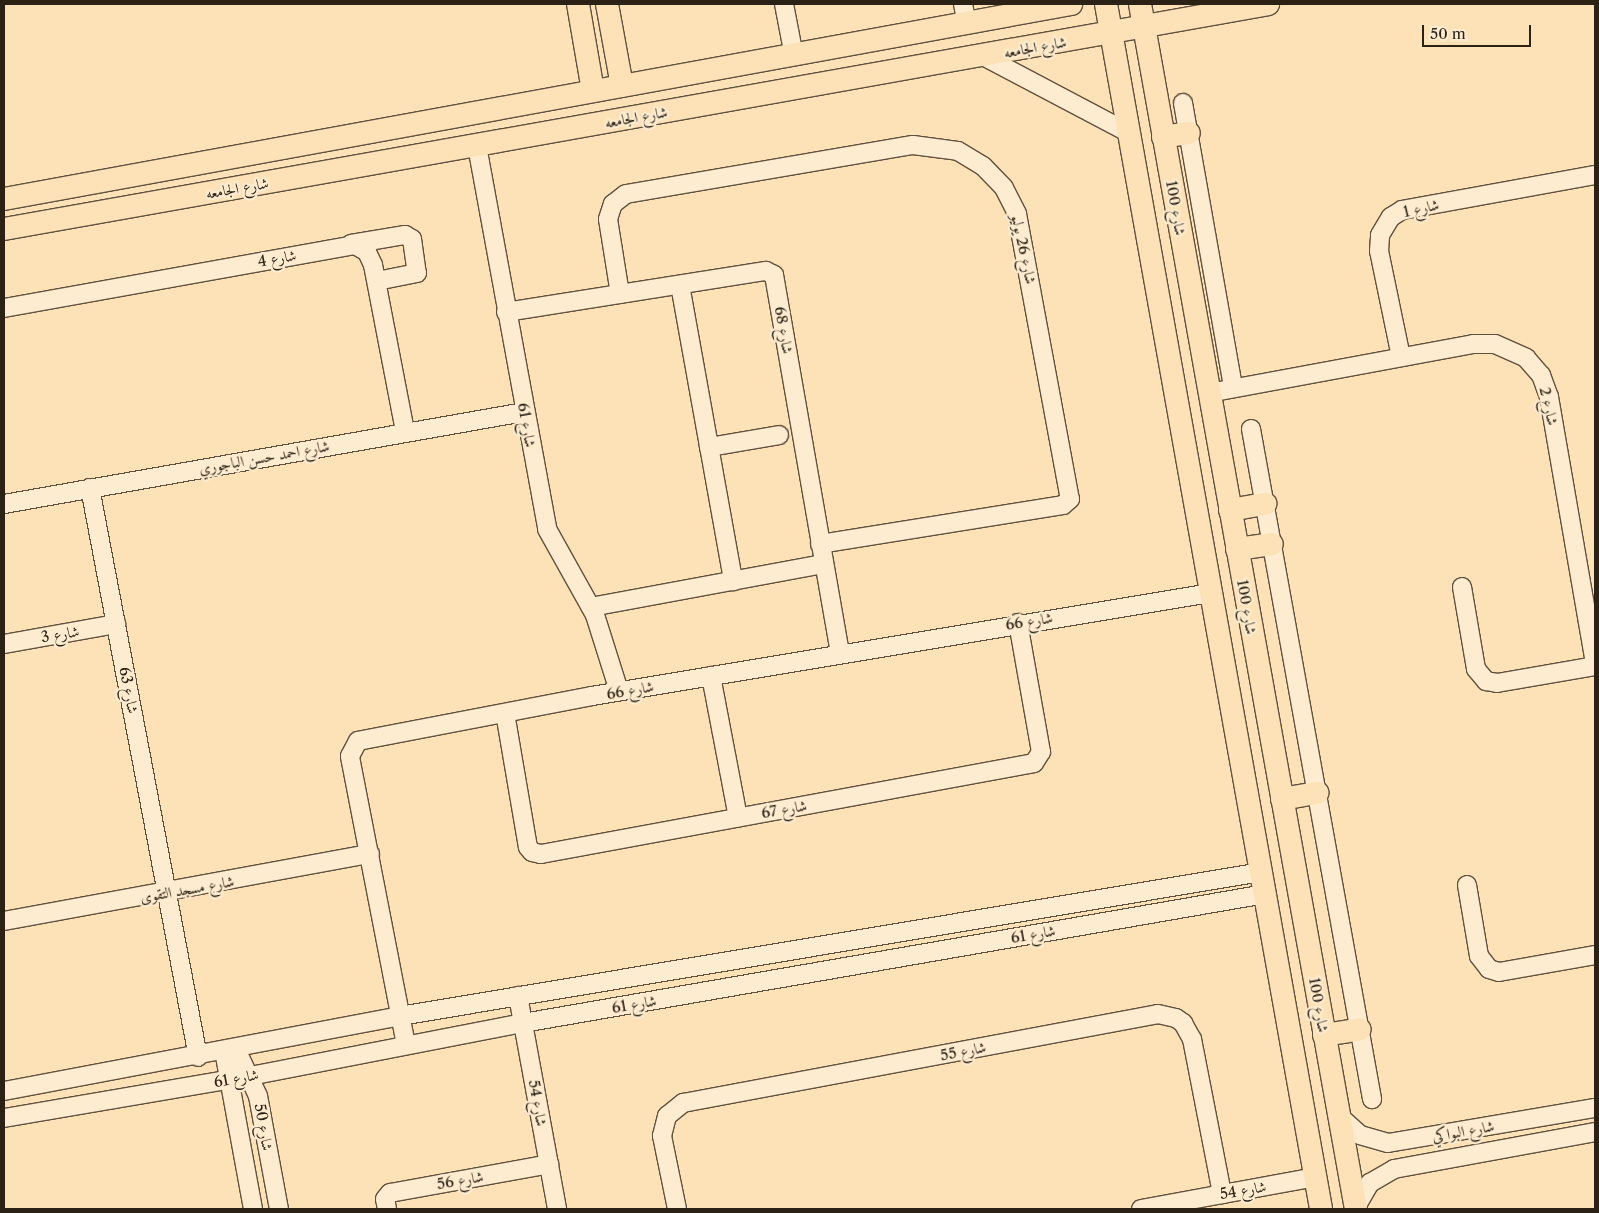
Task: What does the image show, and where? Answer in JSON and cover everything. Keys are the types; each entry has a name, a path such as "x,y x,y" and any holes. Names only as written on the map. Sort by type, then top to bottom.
{"main road":[{"path":"578,4 594,91"},
{"path":"607,4 622,86"},
{"path":"4,198 327,138 794,56 965,14 1071,4"},
{"path":"1106,4 1321,1209"},
{"name":"شارع 100","path":"1140,4 1356,1208"},
{"name":"شارع الجامعه","path":"4,229 1268,4"},
{"path":"692,75 698,106"},
{"path":"1163,137 1188,133"},
{"path":"327,138 334,170"},
{"path":"1143,213 1176,208"},
{"path":"1230,510 1265,504"},
{"path":"1237,549 1272,544"},
{"path":"1236,734 1269,729"},
{"path":"1282,799 1317,793"},
{"path":"1324,1036 1360,1029"}],"street":[{"path":"784,4 794,56"},
{"path":"984,56 1129,133"},
{"path":"1183,103 1233,388"},
{"name":"شارع 26 يوليو","path":"620,294 608,220 613,204 626,194 914,145 943,147 964,155 983,166 1004,188 1017,214 1070,499 1063,505 820,544"},
{"name":"شارع 61","path":"477,146 524,412 547,529 591,607 619,692"},
{"name":"شارع 1","path":"1401,357 1379,251 1380,236 1391,217 1402,210 1595,175"},
{"name":"شارع 4","path":"4,308 405,235 412,239 417,272 377,281"},
{"path":"348,245 368,252 377,281 406,431"},
{"name":"شارع 68","path":"506,312 766,271 774,275 840,654"},
{"path":"680,285 733,581"},
{"name":"شارع 2","path":"1209,393 1473,344 1496,344 1526,358 1541,376 1549,397 1595,662"},
{"name":"شارع احمد حسن الباجوري","path":"4,504 406,431 524,412"},
{"path":"1251,429 1372,1099"},
{"path":"709,447 779,434"},
{"name":"شارع 63","path":"90,488 198,1057"},
{"path":"591,607 823,564"},
{"path":"1462,587 1476,669 1486,681 1497,683 1595,666"},
{"name":"شارع 66","path":"406,1045 350,756 354,744 619,692 1018,623 1212,592"},
{"name":"شارع 67","path":"505,713 528,847 535,854 1034,762 1041,752 1018,623"},
{"name":"شارع 3","path":"4,644 116,624"},
{"path":"711,676 738,818"},
{"name":"شارع مسجد التقوى","path":"4,921 370,854"},
{"name":"شارع 61","path":"4,1091 198,1057 400,1016 1261,872"},
{"path":"1467,885 1479,956 1489,970 1499,972 1595,955"},
{"name":"شارع 61","path":"4,1118 230,1080 523,1023 1265,894"},
{"name":"شارع 54","path":"518,996 557,1209"},
{"name":"شارع 55","path":"677,1209 662,1136 667,1116 683,1103 1158,1014 1183,1023 1192,1039 1222,1194"},
{"name":"شارع 50","path":"230,1050 250,1076 258,1096 279,1209"},
{"name":"شارع 50","path":"230,1050 230,1080 253,1209"},
{"name":"شارع البواكي","path":"1338,1116 1352,1130 1369,1139 1398,1142 1595,1108"},
{"name":"شارع البواكي","path":"1356,1208 1364,1190 1377,1177 1403,1167 1595,1132"},
{"path":"1398,1142 1403,1167"},
{"name":"شارع 56","path":"387,1209 385,1198 390,1193 549,1164"},
{"name":"شارع 54","path":"1140,1209 1315,1177"}]}
